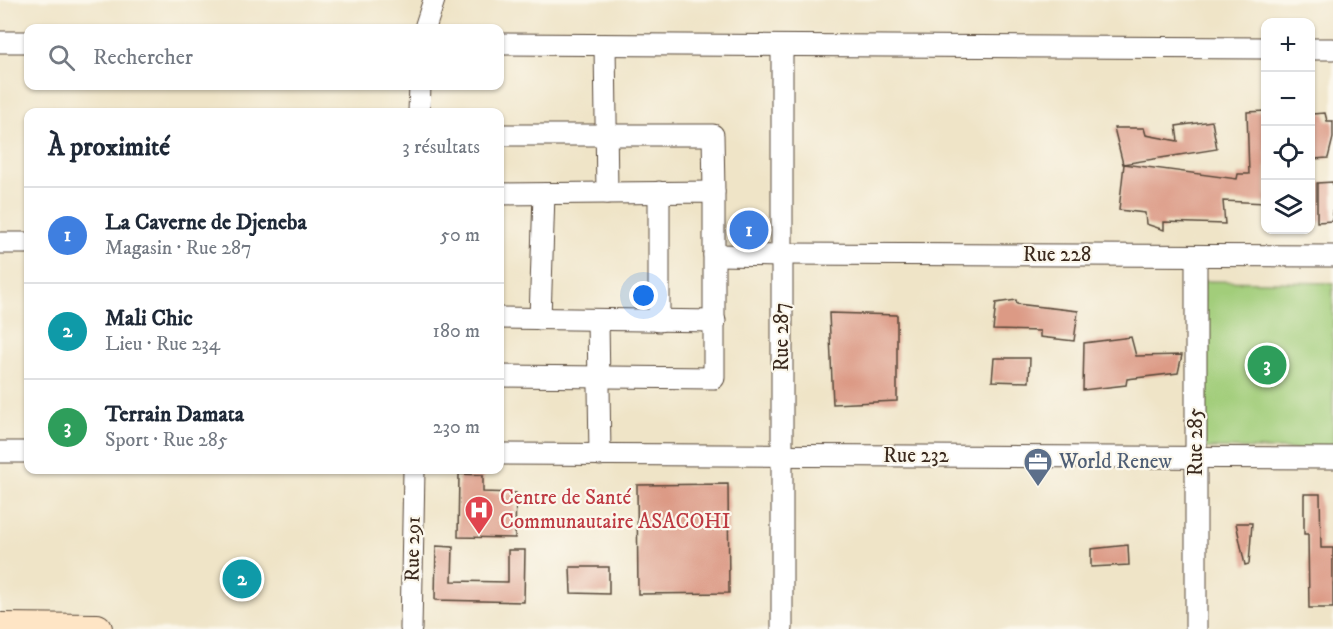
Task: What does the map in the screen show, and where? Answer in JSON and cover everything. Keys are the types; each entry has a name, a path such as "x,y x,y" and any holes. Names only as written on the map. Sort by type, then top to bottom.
{"main road":[{"path":"0,628 97,629"}],"street":[{"path":"426,24 434,0"},
{"path":"0,42 24,42"},
{"path":"504,44 1261,48"},
{"path":"604,45 607,193"},
{"name":"Rue 287","path":"782,46 782,629"},
{"path":"1315,49 1333,49"},
{"path":"419,108 420,90"},
{"path":"504,135 713,135 715,321 714,378 504,376"},
{"path":"659,192 659,321"},
{"path":"504,194 714,192"},
{"path":"540,319 544,194"},
{"path":"0,243 24,243"},
{"name":"Rue 228","path":"714,255 1333,256"},
{"name":"Rue 285","path":"1196,256 1196,629"},
{"path":"504,318 715,321"},
{"path":"598,320 600,454"},
{"path":"0,452 24,452"},
{"name":"Rue 232","path":"504,454 1333,458"},
{"name":"Rue 291","path":"411,629 414,474"}],"green space":[{"path":"1203,281 1333,283 1333,450 1201,448"}],"building":[{"path":"1261,111 1261,203 1223,201 1225,224 1164,222 1164,230 1146,224 1145,213 1119,210 1124,164 1237,179 1238,174 1249,174 1247,112"},
{"path":"1325,113 1327,121 1333,121 1333,138 1328,158 1315,159 1315,114"},
{"path":"1212,121 1217,149 1123,164 1114,128 1144,128 1146,135 1178,141 1176,126"},
{"path":"1333,182 1333,221 1317,222 1317,183"},
{"path":"1016,300 1017,304 1078,311 1074,341 1040,337 1040,331 993,330 996,303"},
{"path":"829,313 897,315 897,401 833,404"},
{"path":"1131,337 1136,356 1182,355 1178,373 1127,379 1126,385 1083,390 1084,343"},
{"path":"994,358 1030,358 1029,382 992,381"},
{"path":"459,474 483,475 483,492 516,493 515,538 458,537"},
{"path":"728,484 729,593 638,594 637,485"},
{"path":"1304,494 1320,494 1321,548 1333,548 1333,608 1309,608 1308,534 1304,534"},
{"path":"1236,523 1252,523 1249,564 1245,565"},
{"path":"1128,545 1129,565 1091,567 1091,549"},
{"path":"436,546 453,547 452,581 508,582 508,550 525,550 524,602 435,600"},
{"path":"570,567 609,567 609,594 571,593"}],"place":[{"name":"La Caverne de Djeneba","path":"749,230"},
{"name":"Terrain Damata","path":"1267,365"},
{"name":"World Renew","path":"1038,488"},
{"name":"Centre de Santé Communautaire ASACOHI","path":"479,536"},
{"name":"Mali Chic","path":"242,579"}]}
